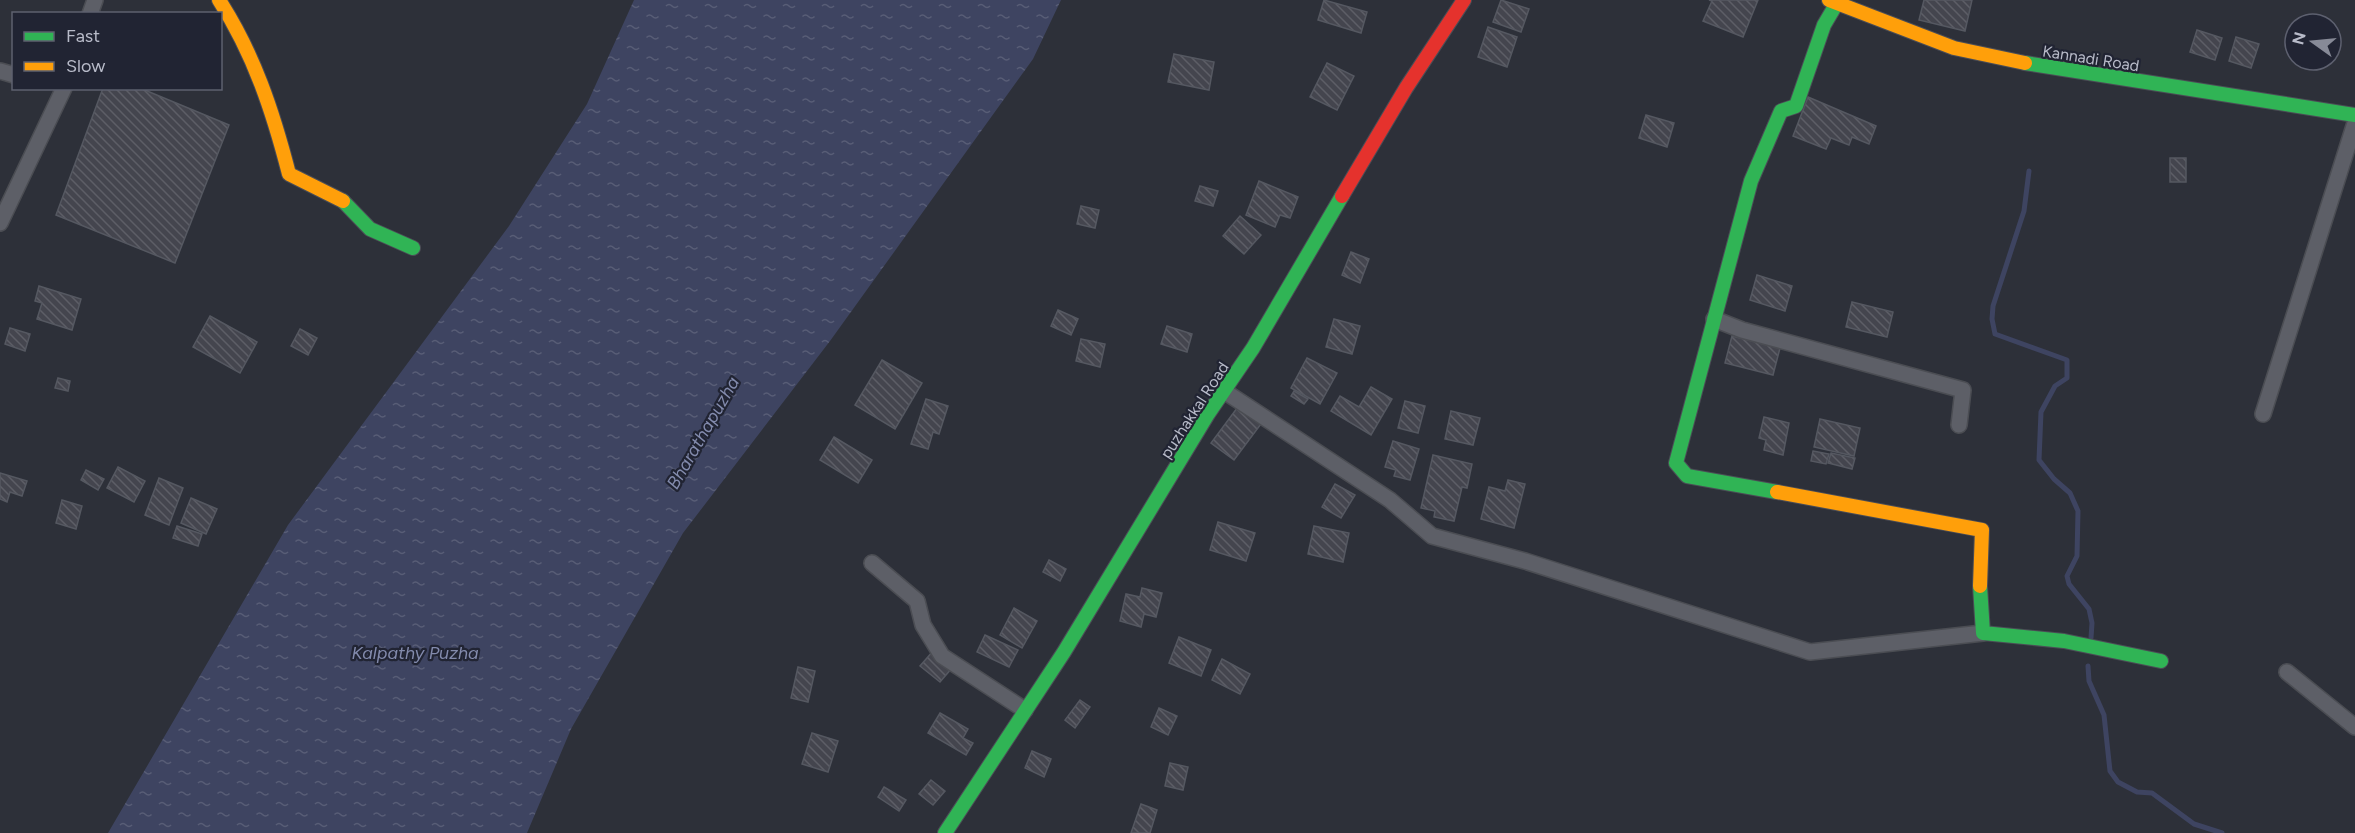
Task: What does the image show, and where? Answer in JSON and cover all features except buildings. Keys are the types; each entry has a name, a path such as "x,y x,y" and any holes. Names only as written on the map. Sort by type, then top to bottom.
{"street":[{"path":"219,0 234,21 275,119 289,174 346,202 370,229 412,248"},
{"name":"puzhakkal Road","path":"945,833 1025,711 1265,329 1406,88 1464,0"},
{"path":"1833,2 1796,106 1781,111 1751,181 1676,463 1687,476 1982,531 1979,601 1983,633"},
{"name":"Kannadi Road","path":"1833,2 1954,48 2008,60 2355,115"},
{"path":"0,223 63,90"},
{"path":"2263,414 2355,123"},
{"path":"1714,319 1742,330 1963,390 1959,424"},
{"path":"1224,391 1390,500 1432,536 1525,561 1810,652 1983,633 2064,641 2161,661"},
{"path":"872,563 917,601 923,625 942,656 1025,711"},
{"path":"2286,672 2355,727"}],"water":[{"name":"Kalpathy Puzha","path":"634,0 1061,0 1033,59 830,341 683,533 571,729 527,833 108,833 288,525 509,226 587,104"}],"waterway":[{"path":"2029,171 2024,211 1993,306 1992,319 1995,334 2067,360 2067,378 2055,386 2041,412 2039,460 2054,479 2070,493 2078,511 2077,556 2067,576 2069,584 2089,609 2092,623 2091,638"},
{"path":"2088,666 2089,681 2104,715 2110,771 2118,782 2137,792 2152,793 2194,824 2222,833"}],"traffic: fast":[{"path":"1777,492 1687,476 1676,463 1751,181 1781,111 1796,106 1824,25 1837,3"},
{"path":"2025,63 2355,115"},
{"path":"945,833 1064,652 1208,414 1253,348 1342,196"},
{"path":"343,201 370,229 413,248"},
{"path":"1980,586 1983,633 2064,641 2161,661"}],"traffic: slow":[{"path":"219,0 242,41 261,84 289,174 343,201"},
{"path":"1829,0 1954,48 2025,63"},
{"path":"1777,492 1982,530 1980,586"}],"traffic: jam":[{"path":"1342,196 1406,88 1464,0"}],"water label":[{"name":"Bharathapuzha","path":"703,433"}]}
